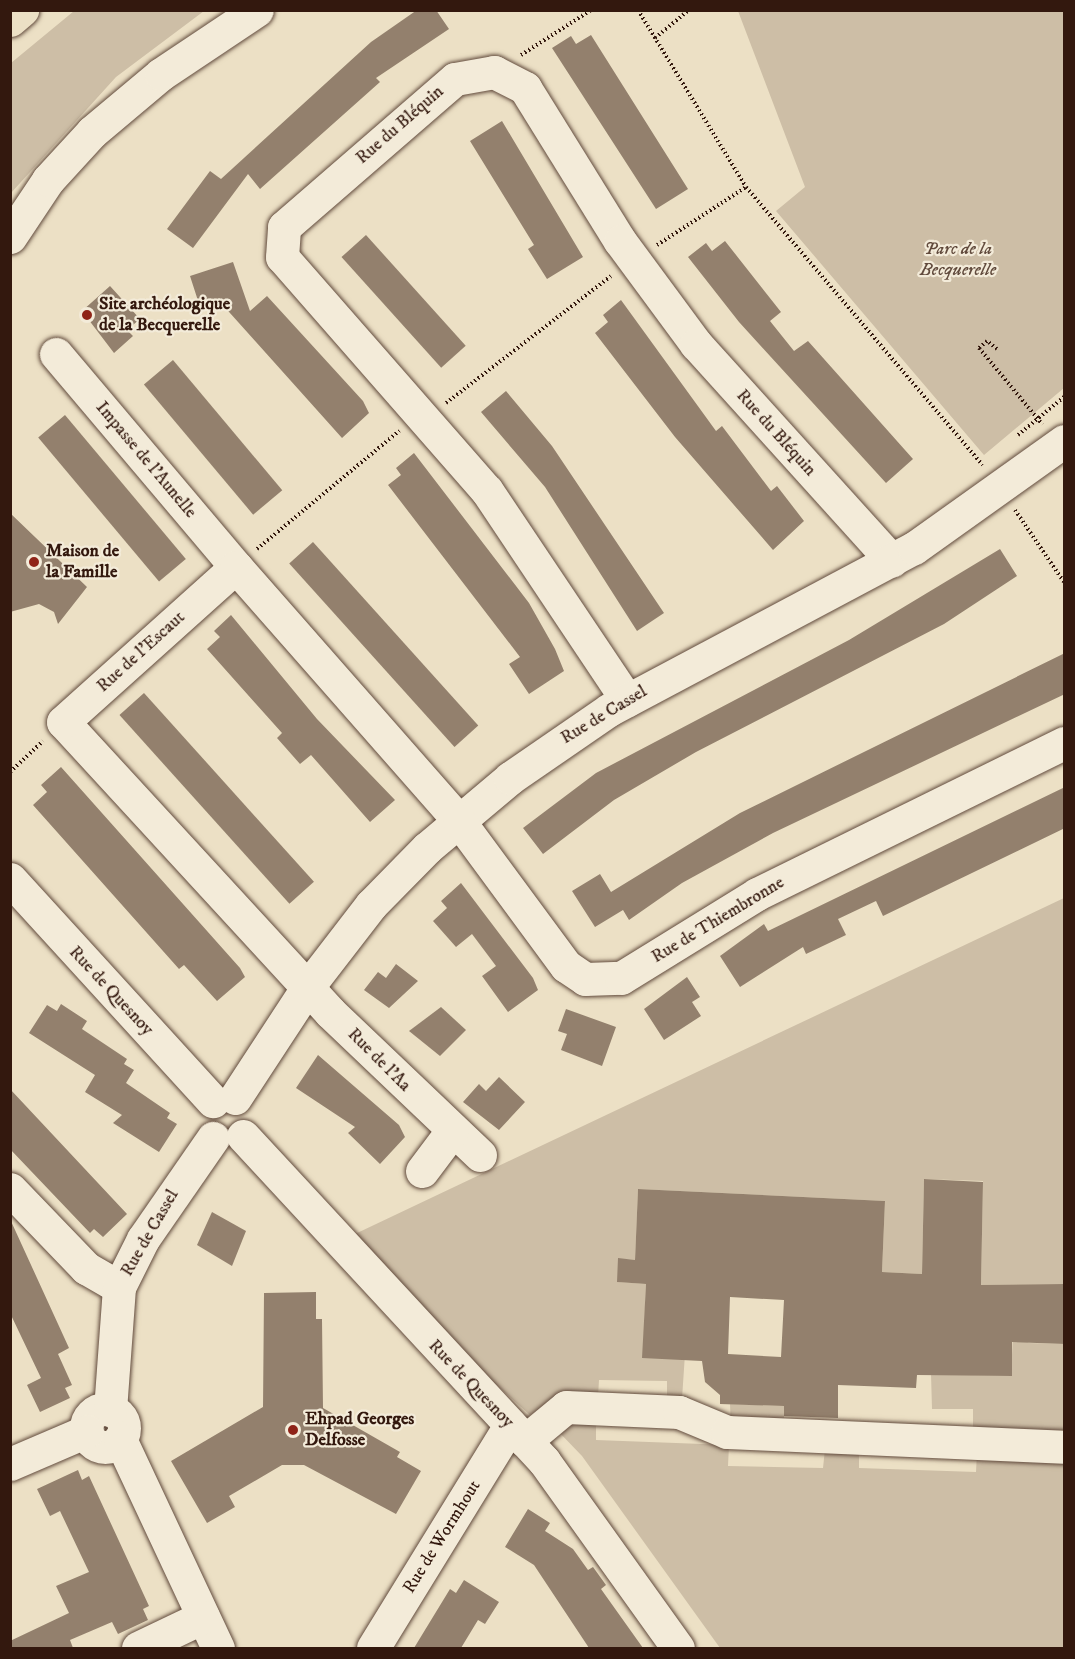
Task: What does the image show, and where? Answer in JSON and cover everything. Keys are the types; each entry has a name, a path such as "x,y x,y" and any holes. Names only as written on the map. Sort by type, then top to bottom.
{"highway":[{"path":"10,20 22,10"}],"street":[{"path":"10,237 48,180 92,132 160,74 257,10"},
{"name":"Rue du Bléquin","path":"627,700 518,531 289,265 279,236 439,89 470,73 494,72 525,88 633,260 714,365 892,561"},
{"name":"Impasse de l'Aunelle","path":"56,354 236,567"},
{"name":"Rue de Cassel","path":"224,1099 382,893 459,820 537,757 627,700 892,561 1002,489 1063,443"},
{"path":"236,567 459,820"},
{"name":"Rue de l'Escaut","path":"63,722 236,567"},
{"path":"63,722 307,988"},
{"name":"Rue de Thiembronne","path":"459,820 566,966 585,979 610,980 757,894 1065,743"},
{"name":"Rue de Quesnoy","path":"10,879 224,1099 250,1115 228,1137 518,1433 678,1648"},
{"name":"Rue de l'Aa","path":"307,988 452,1131 480,1155"},
{"path":"422,1171 452,1131"},
{"name":"Rue de Cassel","path":"218,1648 106,1427 119,1287 143,1239 228,1137"},
{"path":"15,1201 86,1268 119,1287"},
{"name":"Rue de Wormhout","path":"373,1648 518,1433 566,1407 679,1412 727,1432 1065,1447"},
{"path":"10,1464 106,1427"},
{"path":"138,1648 204,1617"}],"path":[{"path":"494,72 591,10"},
{"path":"638,10 746,187 1002,489 1065,582"},
{"path":"655,38 689,10"},
{"path":"236,567 419,414 451,401 633,260 746,187"},
{"path":"997,349 987,341 979,348 1038,419 1063,443"},
{"path":"1010,441 1065,397"},
{"path":"981,463 991,456"},
{"path":"10,772 63,722"}],"green space":[{"path":"74,11 204,11 116,77 11,193 11,63"},
{"name":"Parc de la Becquerelle","path":"738,11 1064,11 1064,388 984,455 776,211 805,187"},
{"path":"1064,898 1064,1284 981,1285 983,1181 924,1179 922,1274 882,1272 885,1201 638,1189 635,1260 618,1259 618,1282 646,1284 643,1358 685,1354 682,1399 667,1399 667,1381 599,1380 598,1397 559,1396 530,1415 464,1356 355,1234"},
{"path":"1013,1333 1029,1343 1064,1344 1064,1430 973,1429 973,1409 932,1409 931,1374 1011,1376"},
{"path":"730,1404 784,1406 784,1421 731,1427"},
{"path":"565,1423 596,1423 596,1440 729,1445 728,1466 823,1468 825,1449 859,1450 859,1468 976,1472 977,1452 1064,1457 1064,1648 720,1648 582,1456 556,1429"}],"building":[{"path":"417,10 436,10 449,29 376,78 380,82 260,189 248,174 193,248 167,229 210,171 221,179 371,42"},
{"path":"591,35 688,189 656,209 552,48 571,36 576,44"},
{"path":"502,121 583,257 547,279 528,249 534,245 470,141"},
{"path":"366,235 466,346 441,368 341,257"},
{"path":"725,241 781,312 770,321 794,351 808,341 913,459 886,483 739,322 688,257 706,243 712,251"},
{"path":"233,262 250,311 267,296 363,401 369,413 342,438 221,303 201,310 190,276"},
{"path":"110,286 140,319 127,330 133,336 114,353 82,311"},
{"path":"621,300 716,431 722,426 771,491 777,486 804,521 773,550 675,437 595,333 608,322 603,315"},
{"path":"173,360 282,490 253,515 144,384"},
{"path":"506,391 552,446 664,613 637,631 545,487 481,412"},
{"path":"65,415 186,559 159,582 38,437"},
{"path":"414,453 529,603 555,649 564,671 529,694 509,664 520,657 388,485 401,475 396,468"},
{"name":"Maison de la Famille","path":"10,513 87,587 58,624 54,612 39,604 10,612"},
{"path":"313,542 478,726 454,747 289,563"},
{"path":"1000,549 1017,576 944,624 696,752 614,800 543,854 523,828 596,773 849,640"},
{"path":"231,615 317,719 395,800 370,822 311,755 300,764 277,738 282,733 207,649 220,637 214,631"},
{"path":"1065,653 1065,694 773,833 682,883 629,920 623,910 595,927 572,891 600,874 611,892 740,813"},
{"path":"144,693 314,882 289,904 119,715"},
{"path":"61,767 240,968 245,977 217,1001 184,965 179,969 33,805 47,792 41,785"},
{"path":"1065,787 1065,828 883,916 876,901 838,919 846,935 806,954 803,947 740,987 720,956 764,924 768,931"},
{"path":"461,883 533,978 538,990 508,1012 482,976 496,966 472,934 456,947 433,921 447,908 441,901"},
{"path":"396,964 418,981 389,1008 364,990 378,972 386,978"},
{"path":"687,977 700,997 692,1002 701,1016 664,1040 644,1009"},
{"path":"61,1004 87,1021 82,1029 127,1059 124,1064 134,1070 126,1083 170,1113 167,1118 177,1124 159,1152 113,1123 122,1115 85,1092 95,1075 29,1033 47,1005 57,1011"},
{"path":"441,1007 466,1030 440,1056 409,1031"},
{"path":"566,1009 616,1027 602,1066 561,1050 567,1034 558,1031"},
{"path":"318,1055 399,1125 405,1137 380,1164 348,1133 355,1127 296,1088"},
{"path":"499,1077 525,1102 499,1130 463,1102 479,1084 486,1091"},
{"path":"10,1089 127,1214 103,1237 94,1229 90,1233 10,1149"},
{"path":"924,1179 983,1182 981,1285 1065,1284 1065,1344 1012,1342 1012,1376 917,1375 916,1388 838,1385 838,1418 784,1416 784,1406 720,1404 720,1395 705,1382 702,1361 642,1358 646,1284 617,1282 618,1258 635,1260 638,1189 885,1201 882,1272 922,1274","holes":["730,1297 784,1300 781,1357 728,1354"]},
{"path":"212,1212 246,1231 232,1266 197,1245"},
{"path":"10,1219 69,1348 58,1354 72,1385 65,1388 70,1398 40,1412 27,1385 41,1378 10,1313"},
{"name":"Ehpad Georges Delfosse","path":"316,1292 316,1319 322,1319 323,1408 400,1452 397,1457 421,1471 396,1514 304,1465 282,1465 229,1496 235,1507 207,1523 171,1461 263,1407 264,1293"},
{"path":"78,1470 82,1480 89,1476 149,1606 143,1609 148,1620 118,1634 112,1622 70,1640 73,1648 10,1648 10,1641 69,1613 56,1586 89,1572 60,1511 50,1516 37,1489"},
{"path":"528,1509 550,1523 545,1531 573,1549 588,1570 593,1567 606,1585 601,1589 643,1648 589,1648 534,1565 505,1547"},
{"path":"464,1580 499,1602 485,1624 478,1620 461,1648 414,1648 450,1589 456,1593"}],"place":[{"name":"Site archéologique de la Becquerelle","path":"87,315"},
{"name":"Maison de la Famille","path":"34,562"},
{"name":"Ehpad Georges Delfosse","path":"293,1430"}]}
